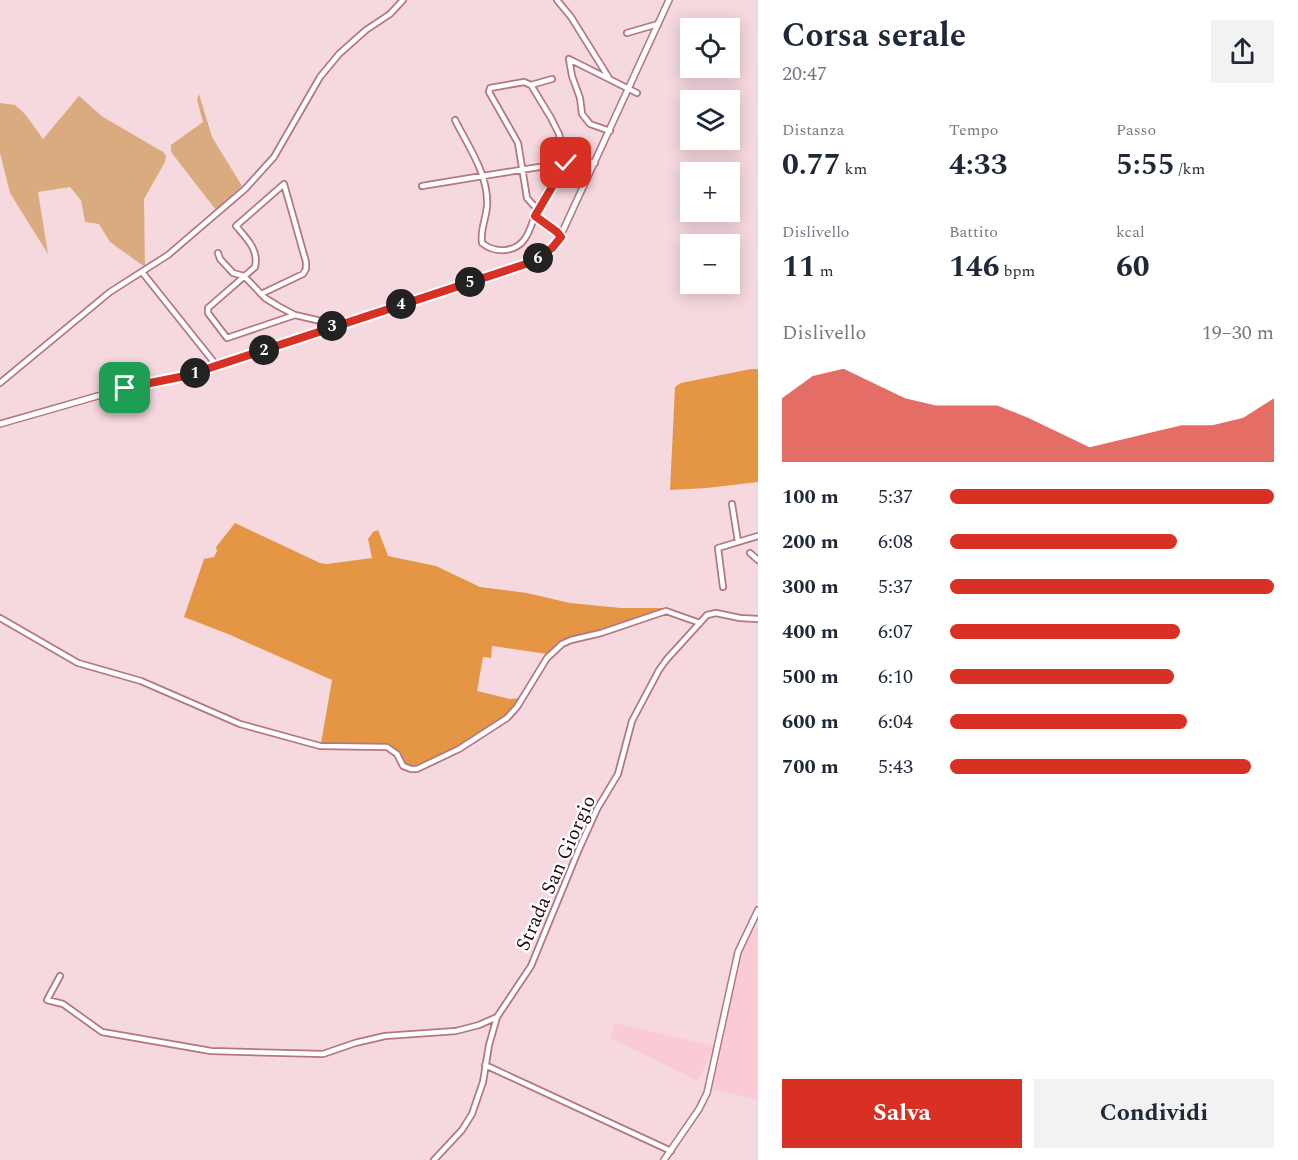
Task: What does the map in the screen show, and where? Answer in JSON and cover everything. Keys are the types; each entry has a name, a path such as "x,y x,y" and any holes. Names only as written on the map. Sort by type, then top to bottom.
{"street":[{"path":"0,383 110,292 168,255 261,173 282,144 320,77 339,54 366,30 390,15 403,0"},
{"path":"0,424 125,388 173,379 217,366 532,262 552,248 561,237 669,0"},
{"path":"559,1 609,78"},
{"path":"627,33 658,24"},
{"path":"610,130 590,124 582,114 569,59 637,93"},
{"path":"531,85 552,79"},
{"path":"455,120 483,175 487,205 481,236 482,243 495,250 507,250 524,240 537,209 566,163 559,134 531,85 524,82 490,88 489,92 518,143 527,198 537,209"},
{"path":"422,186 566,163 580,158 595,163"},
{"path":"261,294 303,274 306,269 284,184 236,226 254,248 255,267 208,308 208,313 227,338 295,315"},
{"path":"535,216 561,237"},
{"path":"218,253 220,259 233,273 244,276 261,294 295,315 338,325"},
{"path":"142,272 217,366"},
{"path":"732,504 738,542"},
{"path":"723,587 718,548 758,536"},
{"path":"750,553 758,560"},
{"path":"0,618 78,663 141,681 240,724 320,746 387,747 397,754 403,766 411,770 453,752 507,718 517,707 548,658 562,644 571,640 601,633 666,611 700,623 707,615 716,613 758,619"},
{"name":"Strada San Giorgio","path":"434,1160 462,1130 472,1114 483,1082 485,1063 497,1017 531,966 597,809 618,774 632,721 667,659 700,623"},
{"path":"664,1160 699,1109 707,1093 738,952 758,910"},
{"path":"47,1000 60,976"},
{"path":"40,1000 63,1004 102,1032 211,1051 323,1054 385,1036 456,1031 497,1017"},
{"path":"485,1063 670,1151"}],"shaded area":[{"path":"199,94 212,137 242,186 216,210 171,152 171,145 203,122 197,100"},
{"path":"79,96 103,117 163,152 166,156 165,162 144,199 145,267 110,242 99,224 85,222 81,200 70,187 38,192 48,254 10,193 0,153 0,103 15,105 25,114 43,139"},
{"path":"758,369 758,482 670,490 675,387 681,383"},
{"path":"235,523 320,563 372,558 368,539 373,532 378,530 388,556 436,566 480,587 527,593 570,603 621,608 667,608 609,629 572,638 547,654 492,646 491,658 483,657 477,691 510,699 521,698 502,719 470,741 441,756 406,766 394,748 379,743 321,743 332,680 184,617 204,559 214,557 216,547"},
{"path":"755,927 758,928 758,1100 712,1089 742,951"},
{"path":"615,1023 714,1046 698,1081 610,1038"}],"route":[{"path":"125,388 185,376 532,262 552,248 561,237 535,216 537,209 566,163"}]}
